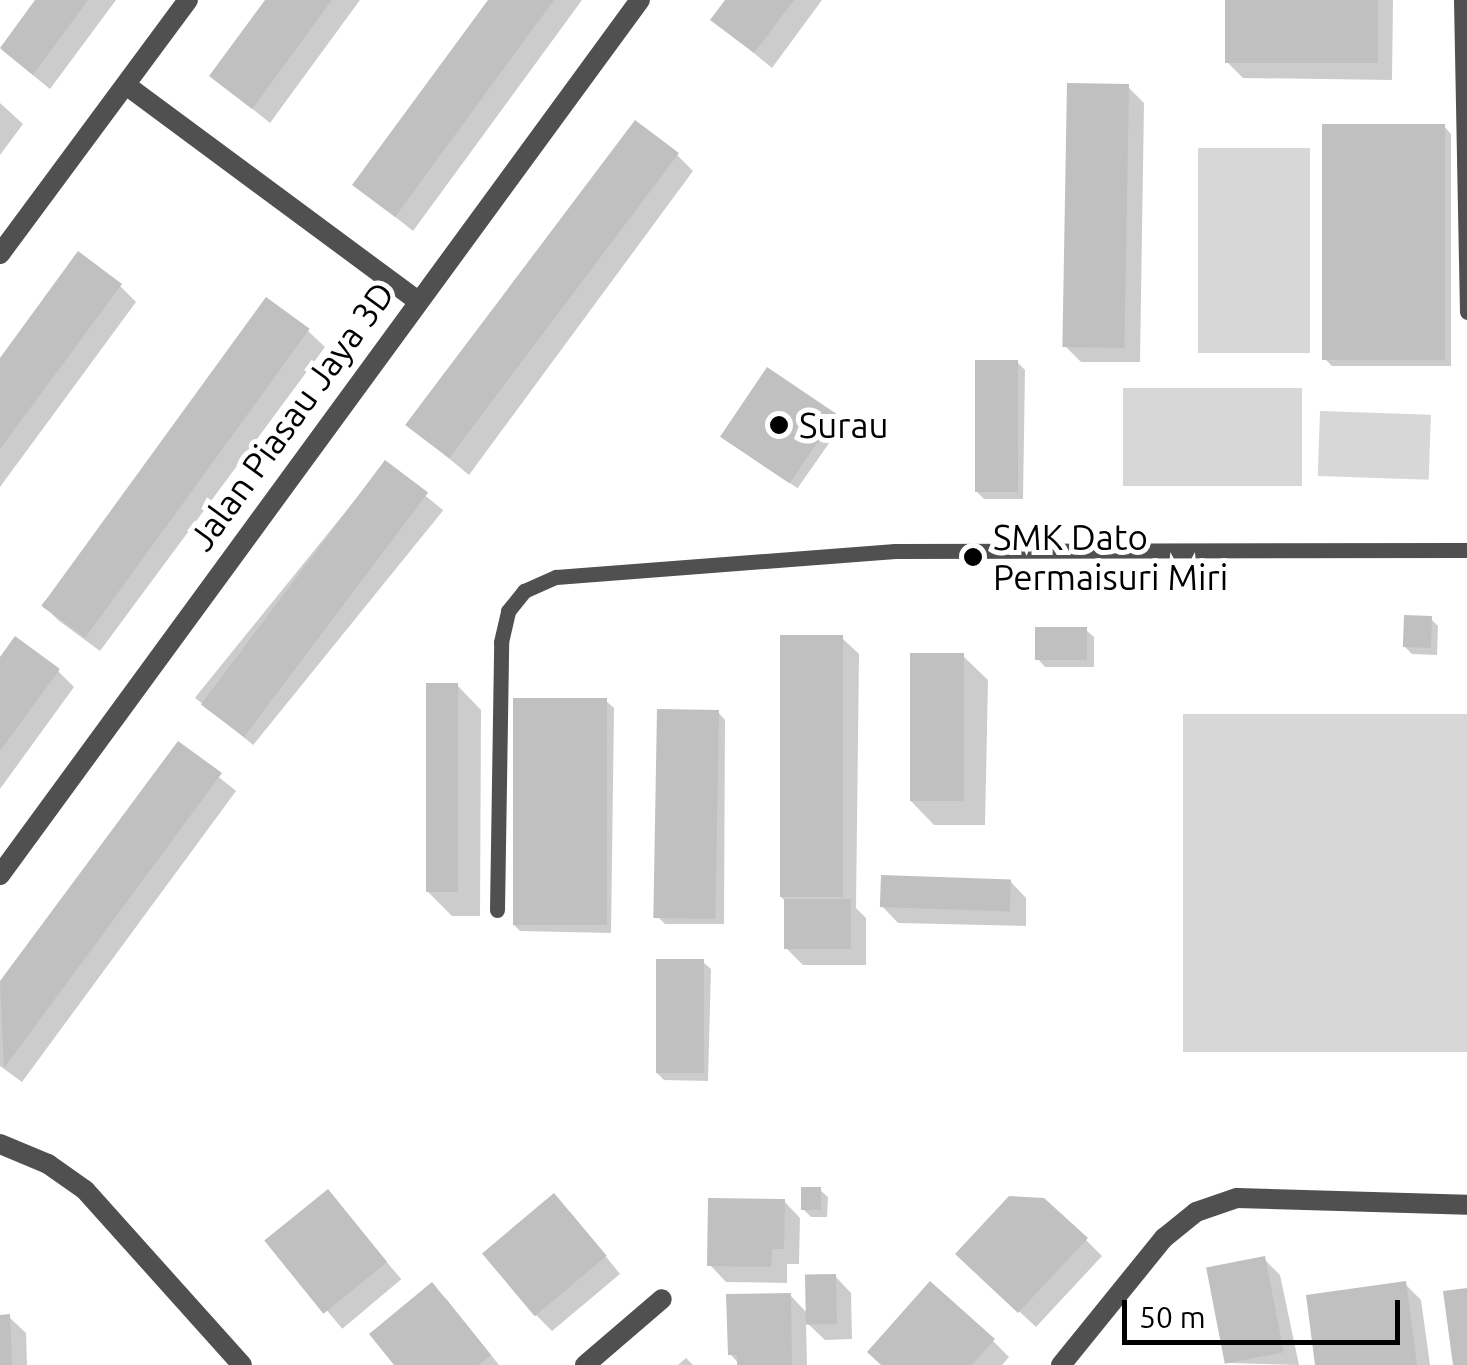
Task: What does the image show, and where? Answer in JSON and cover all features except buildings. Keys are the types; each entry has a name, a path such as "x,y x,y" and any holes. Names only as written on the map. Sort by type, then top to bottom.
{"street":[{"path":"0,254 188,0"},
{"name":"Jalan Piasau Jaya 3D","path":"0,875 415,300 640,0"},
{"path":"126,86 415,300"},
{"path":"0,1144 48,1164 85,1190 242,1365"},
{"path":"1061,1365 1164,1238 1196,1212 1238,1198 1467,1205"},
{"path":"585,1365 662,1298"}],"lane":[{"path":"1461,0 1467,312"},
{"path":"497,910 501,642 508,611 524,591 556,578 894,551 1467,550"}],"shaded area":[{"path":"1198,148 1310,148 1310,353 1198,353"},
{"path":"1123,388 1302,388 1302,486 1123,486"},
{"path":"1320,411 1431,415 1429,480 1318,476"},
{"path":"1183,714 1467,714 1467,1052 1183,1052"}],"place":[{"name":"Surau","path":"779,425"},
{"name":"SMK Dato Permaisuri Miri","path":"973,557"}]}
